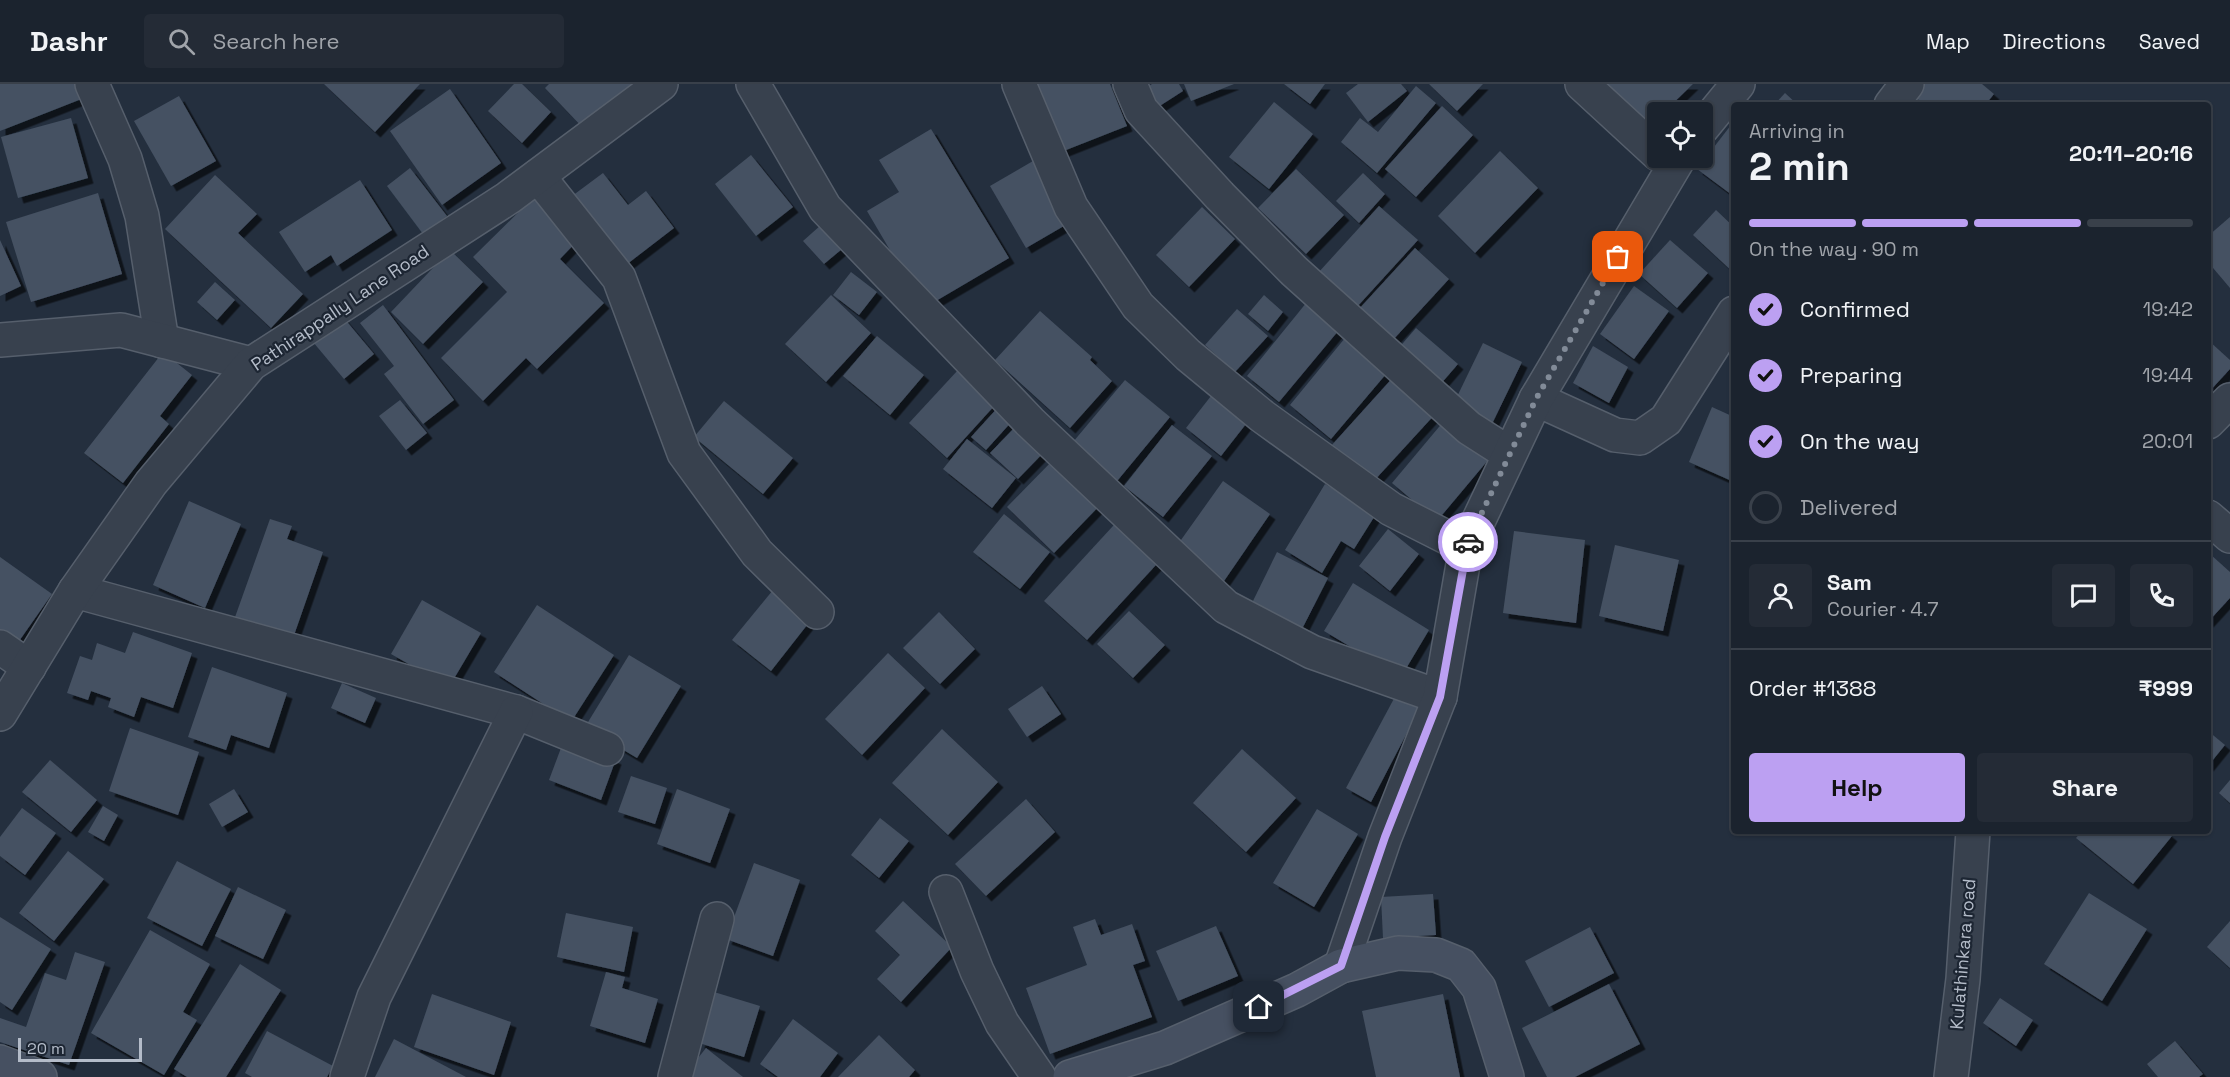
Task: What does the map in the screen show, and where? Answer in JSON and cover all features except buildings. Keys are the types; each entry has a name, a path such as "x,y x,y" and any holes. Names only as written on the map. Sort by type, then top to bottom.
{"street":[{"path":"92,84 125,159 142,216 162,341"},
{"name":"Pathirappally Lane Road","path":"0,714 75,591 151,483 251,364 538,176 661,84"},
{"path":"753,84 825,208 1030,422 1226,607 1312,652 1440,697"},
{"path":"1019,84 1071,207 1138,306 1188,355 1262,416 1391,509 1466,547"},
{"path":"1130,84 1141,110 1220,196 1294,271 1469,428 1508,453"},
{"path":"1582,84 1647,141"},
{"path":"1713,115 1738,84"},
{"path":"1893,102 1908,84"},
{"path":"1341,966 1385,837 1440,697 1466,547 1508,453 1662,168"},
{"path":"538,176 619,278 684,453 757,553 817,612"},
{"path":"1536,399 1615,435 1641,438 1666,420 1731,317"},
{"path":"0,339 121,330 251,364"},
{"path":"2211,419 2230,400"},
{"path":"2211,520 2230,536"},
{"path":"75,591 516,712 607,749"},
{"path":"0,647 29,667"},
{"path":"347,1077 374,997 516,712"},
{"name":"Kulathinkara road","path":"1951,1077 1963,979 1973,834"},
{"path":"946,892 976,971 1002,1023 1039,1077"},
{"path":"675,1077 717,919"},
{"path":"1070,1077 1165,1048 1297,990 1341,966 1398,953 1436,955 1461,965 1479,988 1507,1077"},
{"path":"0,1062 40,1077"}],"way so far":[{"path":"1468,542 1508,453 1536,399 1618,257"}],"route":[{"path":"1259,1007 1341,966 1385,837 1440,697 1468,542"}]}
